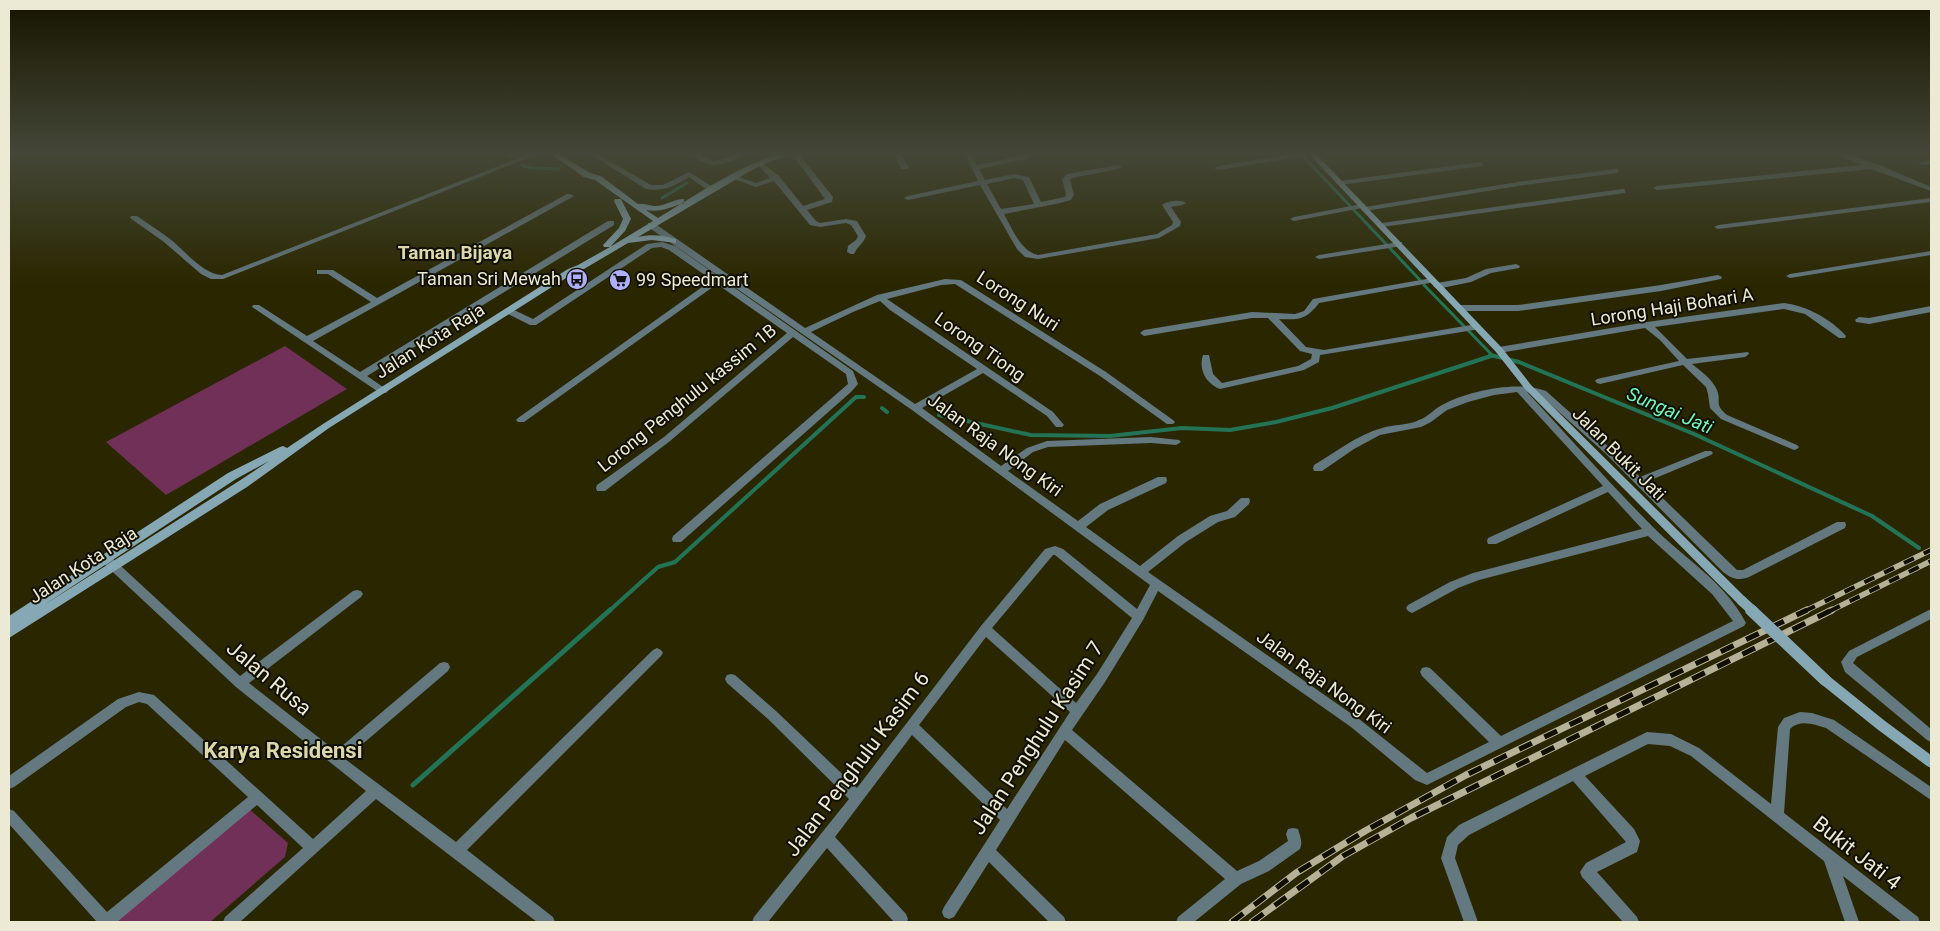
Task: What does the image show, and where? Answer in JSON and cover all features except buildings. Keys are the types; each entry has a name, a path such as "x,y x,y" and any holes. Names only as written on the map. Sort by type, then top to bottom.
{"main road":[{"path":"619,197 652,221 681,201"},
{"path":"622,199 644,207 660,209 688,197"},
{"name":"Jalan Kota Raja","path":"9,622 243,484 326,426 571,271 582,267 611,245 692,197"},
{"name":"Jalan Bukit Jati","path":"1350,197 1358,208 1382,225 1391,245 1434,283 1459,308 1473,328 1501,352 1511,364 1524,388 1742,601 1825,680 1931,762"},
{"path":"611,245 627,219 622,199"},
{"path":"611,245 649,236 661,236 674,241"},
{"name":"Jalan Kota Raja","path":"9,633 110,562"}],"street":[{"path":"134,218 167,240 204,272 214,278 230,276 426,197"},
{"path":"307,340 567,197"},
{"path":"792,197 813,223 820,225 846,221 854,223 862,236 860,241 851,248 851,252"},
{"path":"802,209 825,202 829,200 829,197"},
{"path":"990,197 1021,249 1028,255 1038,257 1159,236 1171,231 1176,226 1176,222 1166,205 1182,203"},
{"path":"1035,197 1038,205"},
{"path":"1000,212 1068,197"},
{"path":"1294,219 1428,197"},
{"path":"1382,225 1576,197"},
{"path":"1718,227 1931,200"},
{"path":"652,221 685,245 687,249"},
{"name":"Jalan Raja Nong Kiri","path":"652,221 674,241 915,408 1156,584 1355,723 1420,776 1427,779 1740,623 1734,612 1716,591 1650,531 1608,488 1524,388"},
{"path":"360,376 611,223"},
{"path":"509,311 533,323 650,246 666,245 848,371 853,384 678,539"},
{"path":"1319,257 1391,245"},
{"path":"1790,276 1931,253"},
{"path":"1144,333 1252,315 1296,317 1307,313 1316,301 1434,283 1468,280 1489,271 1516,266"},
{"path":"320,272 330,272 377,302"},
{"path":"1459,308 1518,308 1660,288 1718,277"},
{"path":"521,420 717,280"},
{"name":"Lorong Nuri","path":"806,331 842,311 880,297 940,282 958,282 1102,374 1170,422"},
{"name":"Lorong Tiong","path":"880,297 893,308 1050,414 1059,425"},
{"path":"256,306 383,391"},
{"name":"Lorong Haji Bohari A","path":"1501,352 1647,325 1793,307 1810,313 1842,336"},
{"path":"1859,320 1869,321 1931,309"},
{"path":"1271,316 1303,349 1324,353 1473,328"},
{"path":"1647,325 1662,335 1685,362 1710,386 1714,410 1724,417 1794,447"},
{"name":"Lorong Penghulu kassim 1B","path":"601,488 666,439 793,333"},
{"path":"1206,357 1206,369 1210,379 1220,386 1301,368 1316,360 1316,352"},
{"path":"1600,381 1685,362 1745,354"},
{"path":"915,408 982,369"},
{"path":"1318,468 1350,447 1385,430 1406,429 1423,423 1444,408 1476,395 1524,388 1538,389 1639,481 1727,570 1735,575 1745,574 1841,525"},
{"path":"1001,471 1030,450 1047,444 1151,440 1176,442"},
{"path":"1639,481 1708,453"},
{"path":"1078,527 1104,507 1162,480"},
{"path":"1492,541 1608,488"},
{"path":"1140,572 1182,539 1214,519 1231,514 1245,501"},
{"path":"1412,608 1454,585 1477,576 1650,531"},
{"name":"Jalan Penghulu Kasim 6","path":"760,922 858,798 985,630 1049,552 1055,550 1060,552 1139,617"},
{"name":"Jalan Rusa","path":"110,562 240,683 376,791 458,851 548,922"},
{"name":"Jalan Penghulu Kasim 7","path":"949,912 1064,731 1101,678 1139,617 1156,584"},
{"path":"240,683 357,594"},
{"path":"1931,614 1853,654 1847,662 1849,668 1931,736"},
{"path":"985,630 1077,711"},
{"path":"458,851 657,653"},
{"path":"336,759 444,667"},
{"path":"1426,672 1498,742"},
{"path":"732,679 858,798"},
{"path":"9,783 122,703 139,697 150,700 313,848"},
{"path":"1777,815 1784,727 1790,720 1798,718 1814,718 1830,724 1931,794"},
{"path":"911,726 1009,819"},
{"path":"1064,731 1236,879"},
{"name":"Bukit Jati 4","path":"1470,922 1448,858 1452,842 1464,830 1647,738 1671,740 1695,752 1913,922"},
{"path":"1575,774 1629,834 1633,842 1632,847 1591,868 1587,872 1632,922"},
{"path":"230,922 376,791"},
{"path":"9,815 106,922 257,797"},
{"path":"1183,922 1236,879 1264,866 1294,844 1293,834"},
{"path":"827,838 901,918"},
{"path":"988,852 1059,922"},
{"path":"1829,858 1852,922"}],"shaded area":[{"path":"285,346 347,389 166,495 106,442"},
{"path":"249,809 288,843 285,857 210,922 112,922"}],"waterway":[{"name":"Sungai Jati","path":"1342,197 1420,280"},
{"name":"Sungai Jati","path":"1424,285 1493,356"},
{"path":"939,415 1031,435 1110,436 1182,428 1230,430 1276,422 1332,408 1491,356"},
{"name":"Sungai Jati","path":"1493,356 1519,362 1694,434 1872,516 1919,548"},
{"path":"609,611 658,567 675,562 856,397 864,397"},
{"path":"882,408 887,412"},
{"path":"413,785 610,610"}],"railway":[{"path":"1805,611 1931,550"},
{"path":"1830,611 1931,561"},
{"path":"1232,922 1296,873 1365,831 1466,775 1807,610"},
{"path":"1252,922 1343,856 1411,818 1832,610"}],"place":[{"name":"Taman Sri Mewah","path":"577,279"},
{"name":"99 Speedmart","path":"620,280"}],"district":[{"name":"Taman Bijaya","path":"455,252"},
{"name":"Karya Residensi","path":"283,750"}]}
